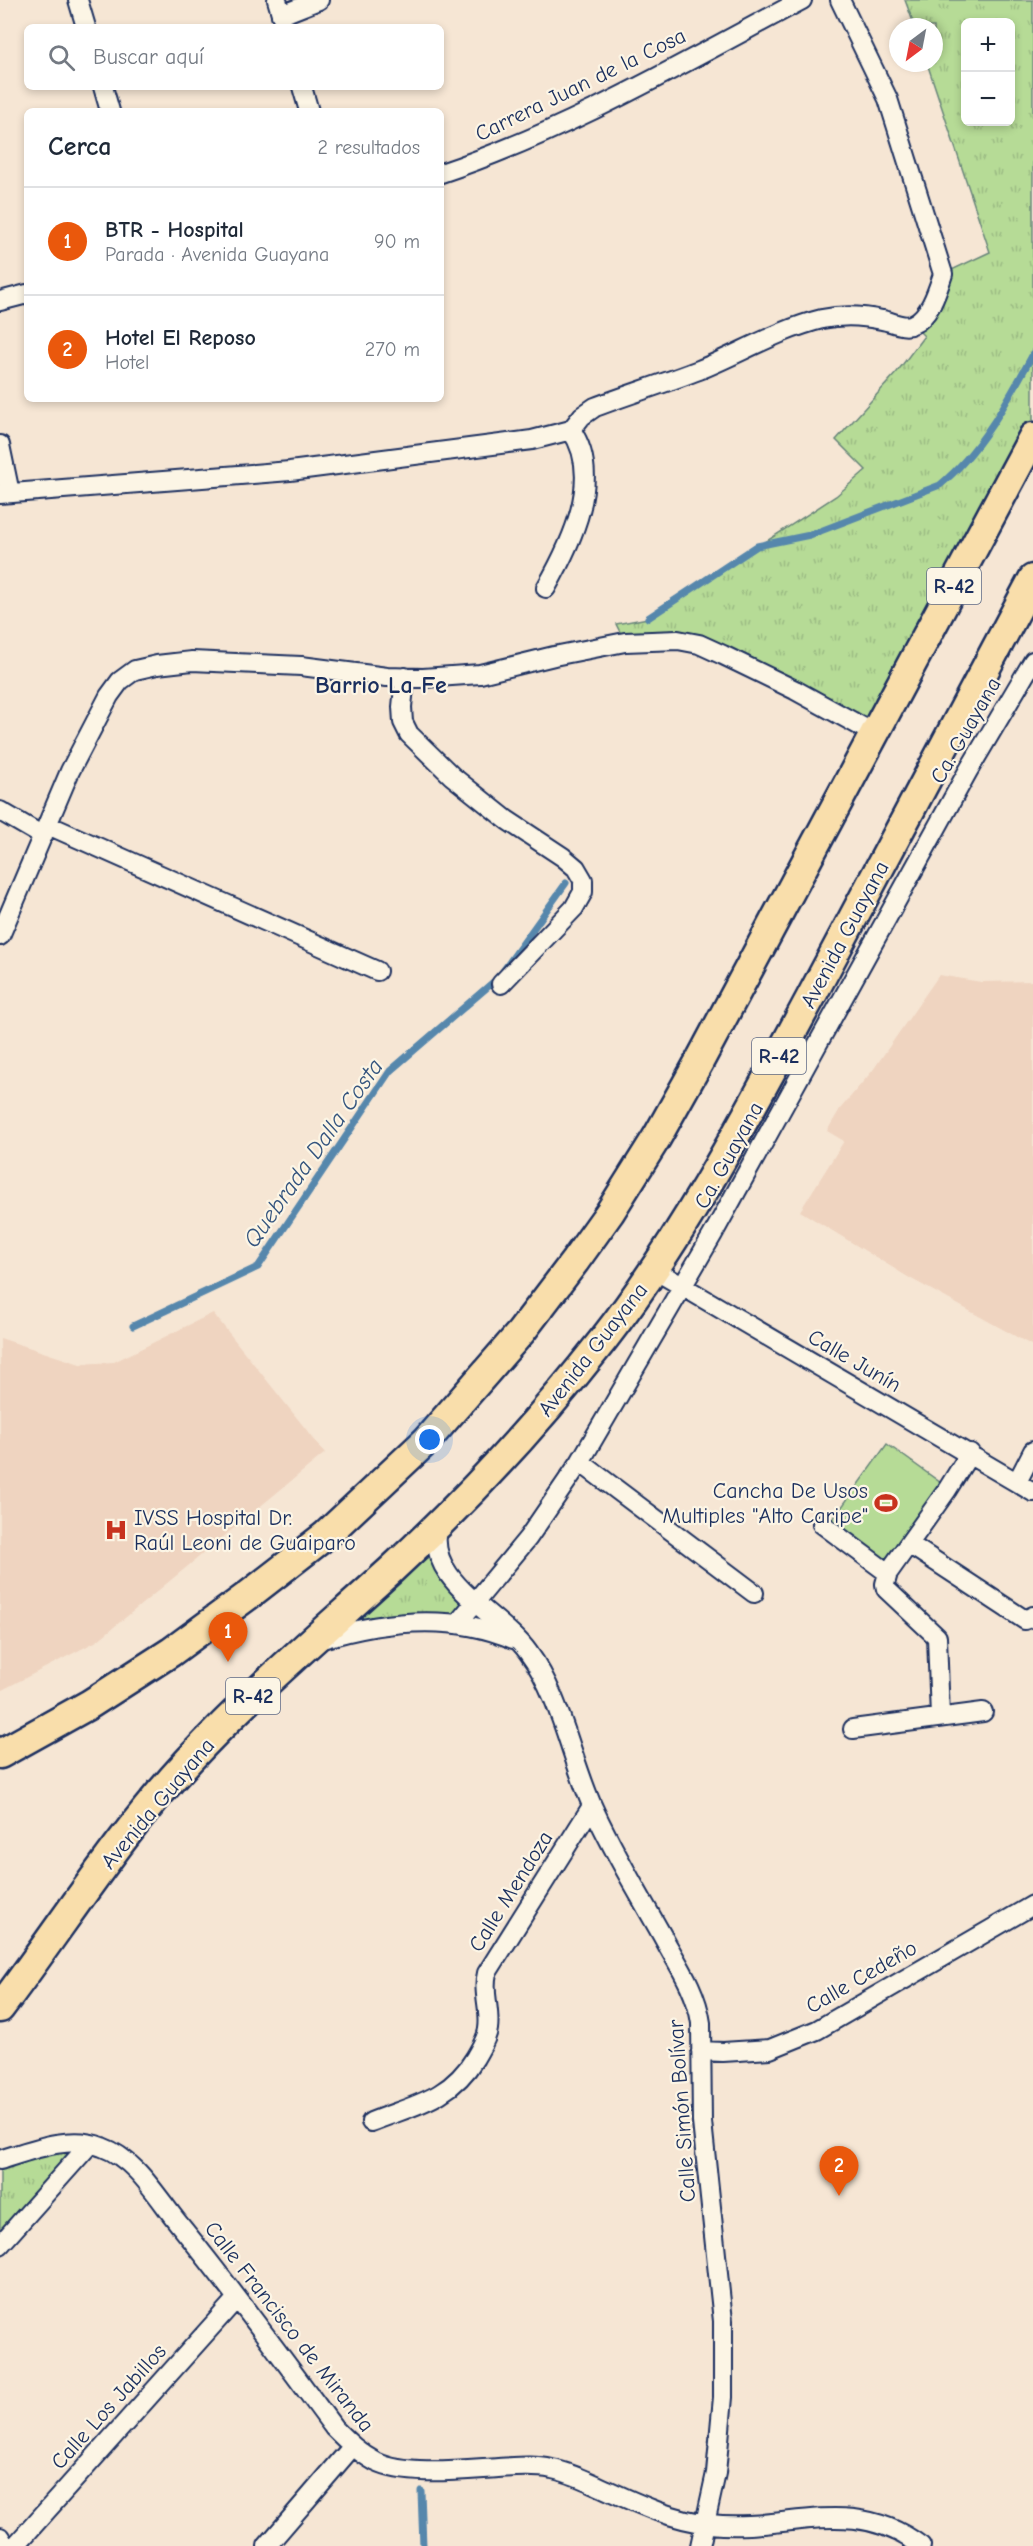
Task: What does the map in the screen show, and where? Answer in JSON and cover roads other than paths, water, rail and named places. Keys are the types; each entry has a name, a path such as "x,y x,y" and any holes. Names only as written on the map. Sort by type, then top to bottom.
{"main road":[{"name":"R-42","path":"0,1754 90,1704 171,1652 288,1566 396,1470 460,1404 521,1332 610,1212 657,1137 1033,437"},
{"name":"Avenida Guayana","path":"0,2008 158,1794 229,1719 440,1524 499,1464 606,1336 653,1269 754,1101 1033,579"}],"street":[{"path":"78,0 85,24"},
{"path":"281,14 319,0"},
{"name":"Carrera Juan de la Cosa","path":"444,172 491,155 609,101 802,0"},
{"path":"0,445 5,493 290,471 532,440 571,430 582,416 596,407 700,369 758,341 797,326 825,318 854,317 913,325 923,316 934,298 944,274 888,99 840,0"},
{"path":"105,90 109,108"},
{"path":"303,90 308,108"},
{"path":"0,301 24,295"},
{"path":"546,588 570,544 584,483 581,444 571,430"},
{"path":"0,936 70,771 98,714 120,681 135,670 192,661 301,666 405,677 480,674 625,642 678,640 699,645 723,655 795,690 875,734"},
{"name":"Ca. Guayana","path":"457,1624 528,1538 580,1462 683,1287 968,771 1033,661"},
{"path":"405,677 403,722 409,734 452,776 516,827 563,857 576,868 583,880 583,892 574,908 501,984"},
{"path":"0,811 377,971"},
{"name":"Calle Junín","path":"653,1269 1033,1492"},
{"path":"1017,1482 1033,1451"},
{"path":"940,1717 937,1637 886,1589 885,1584 888,1573 970,1453"},
{"path":"580,1462 754,1593"},
{"name":"Calle Simón Bolívar","path":"440,1524 436,1544 441,1567 520,1641 538,1668 592,1806 695,1998 701,2023 702,2122 720,2292 723,2370 720,2448 700,2546"},
{"path":"822,1524 888,1573"},
{"path":"909,1544 1025,1620 1031,1618"},
{"path":"311,1642 345,1632 412,1623 457,1624 499,1633 520,1641"},
{"path":"853,1729 984,1712"},
{"name":"Calle Mendoza","path":"370,2122 443,2094 455,2085 470,2067 483,2045 489,2028 485,1982 487,1973 592,1806"},
{"name":"Calle Cedeño","path":"701,2051 770,2049 817,2030 1033,1905"},
{"name":"Calle Francisco de Miranda","path":"0,2160 63,2143 90,2144 118,2154 134,2168 237,2298 334,2428 353,2446 378,2463 393,2468 450,2470 526,2466 552,2469 577,2476 670,2516 705,2524 735,2526 830,2517 856,2517 898,2531 921,2546"},
{"path":"0,2245 90,2144"},
{"name":"Calle Los Jabillos","path":"15,2546 237,2298"},
{"path":"267,2546 353,2446"},
{"path":"0,2537 5,2546"}],"waterway":[{"name":"Quebrada Dalla Costa","path":"648,618 757,546 810,535 940,485 981,441 1033,354"},
{"name":"Quebrada Dalla Costa","path":"133,1326 258,1267 390,1071 498,978 566,883"},
{"path":"421,2491 423,2546"}],"place":[{"name":"Cancha De Usos Multiples \"Alto Caripe\"","path":"886,1503"},
{"name":"IVSS Hospital Dr. Raúl Leoni de Guaiparo","path":"116,1530"},
{"name":"BTR - Hospital","path":"228,1662"},
{"name":"Hotel El Reposo","path":"839,2196"}],"district":[{"name":"Barrio La Fe","path":"381,685"}]}
